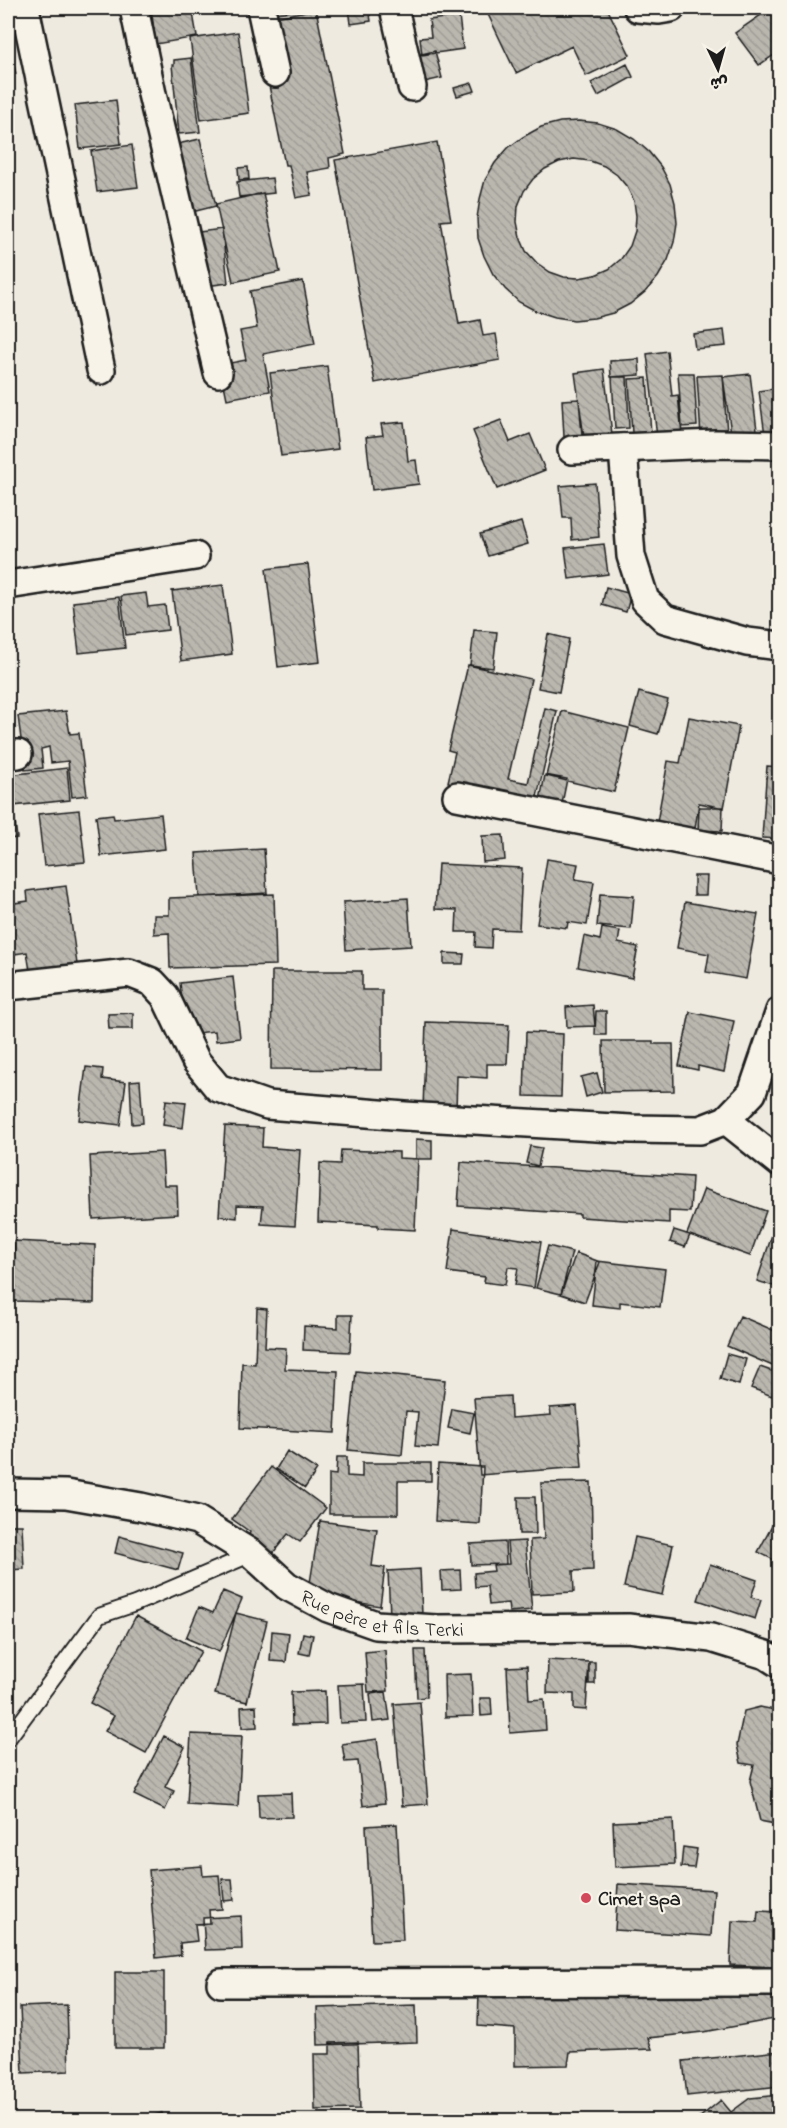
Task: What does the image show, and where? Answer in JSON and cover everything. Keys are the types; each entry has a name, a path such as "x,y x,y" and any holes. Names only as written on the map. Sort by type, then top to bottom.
{"street":[{"path":"25,8 100,370"},
{"path":"134,8 218,373"},
{"path":"261,8 275,73"},
{"path":"394,8 412,87"},
{"path":"638,8 659,10 671,8"},
{"path":"572,450 716,444 780,445"},
{"path":"623,448 631,556 645,600 665,619 747,642 780,646"},
{"path":"8,585 195,556"},
{"path":"457,796 780,860"},
{"path":"8,986 129,973 152,982 165,996 196,1061 218,1088 267,1105 405,1116 631,1129 700,1130 726,1120 752,1093 780,1011"},
{"path":"726,1120 780,1163"},
{"name":"Rue père et fils Terki","path":"8,1493 66,1494 141,1507 197,1520 252,1554 287,1586 328,1608 376,1625 436,1629 628,1628 711,1638 766,1656 780,1664"},
{"path":"221,1983 780,1982"}],"lane":[{"path":"8,1739 99,1616 135,1604 252,1554"}],"building":[{"path":"151,8 218,9 193,13 197,37 156,44"},
{"path":"248,8 292,8 293,11 249,16"},
{"path":"349,8 369,8 371,21 351,24"},
{"path":"485,8 607,8 630,55 586,76 572,46 516,73"},
{"path":"771,8 780,8 780,51 759,65 735,33"},
{"path":"316,9 345,154 329,158 330,168 307,172 312,195 296,198 289,165 285,165 256,21"},
{"path":"459,16 463,49 422,55 420,38 431,37 429,20"},
{"path":"238,32 249,113 201,120 190,39"},
{"path":"8,41 16,74 8,76"},
{"path":"435,51 442,78 411,85 404,58"},
{"path":"191,58 200,132 179,134 172,65 174,65 174,60"},
{"path":"627,64 633,77 598,96 591,83"},
{"path":"472,83 475,91 457,96 454,88"},
{"path":"116,100 121,144 80,149 75,105"},
{"path":"560,122 598,123 617,129 634,139 661,167 670,184 675,203 677,223 674,242 668,260 658,277 630,304 613,313 594,318 574,320 555,317 519,302 493,274 478,238 477,218 480,199 485,180 495,163 508,148 523,137 541,127","holes":["574,159 604,166 617,175 627,187 634,201 635,231 630,246 621,259 609,269 579,278 564,277 550,272 526,251 517,222 518,206 524,191 545,169 559,162"]},
{"path":"200,139 216,206 168,218 151,150"},
{"path":"437,142 451,220 441,221 459,324 480,320 483,336 496,334 500,360 375,383 335,160"},
{"path":"132,145 138,187 97,192 91,151"},
{"path":"248,167 249,179 239,180 238,168"},
{"path":"272,178 274,193 239,197 237,182"},
{"path":"263,193 280,272 233,282 216,204"},
{"path":"222,229 228,283 183,289 176,235"},
{"path":"303,281 315,344 263,354 270,391 227,399 220,365 246,360 240,331 257,328 250,291"},
{"path":"724,330 726,346 695,349 693,334"},
{"path":"667,351 672,396 678,395 682,434 657,437 647,354"},
{"path":"639,359 640,375 611,377 610,361"},
{"path":"327,366 338,449 281,456 270,373"},
{"path":"776,368 780,368 780,433 765,435 759,391 778,388"},
{"path":"604,369 612,434 584,437 575,373"},
{"path":"678,373 694,373 697,426 682,427"},
{"path":"750,374 757,430 731,433 723,377"},
{"path":"723,375 727,434 701,436 697,376"},
{"path":"612,377 627,377 629,428 615,429"},
{"path":"647,378 651,433 632,434 629,379"},
{"path":"579,399 582,435 564,437 562,400"},
{"path":"501,420 510,442 530,434 545,470 497,489 473,431"},
{"path":"404,422 408,461 416,460 419,484 372,490 366,437 383,435 381,424"},
{"path":"595,483 599,537 572,540 571,518 563,518 560,486"},
{"path":"521,522 528,544 488,556 480,534"},
{"path":"604,544 608,574 569,579 565,548"},
{"path":"308,564 320,662 278,667 266,569"},
{"path":"223,585 232,654 181,661 172,591"},
{"path":"606,587 631,594 626,612 602,605"},
{"path":"146,593 148,607 165,605 168,630 126,635 121,596"},
{"path":"119,597 125,648 79,653 73,602"},
{"path":"474,630 497,632 493,668 470,665"},
{"path":"548,634 569,639 559,692 538,688"},
{"path":"468,665 531,679 508,779 528,783 545,708 557,711 536,801 448,782 455,752 448,750"},
{"path":"639,692 668,700 658,734 630,726"},
{"path":"66,711 70,734 79,733 87,795 72,797 68,761 51,763 49,747 41,749 43,768 25,770 18,716"},
{"path":"562,711 629,728 614,792 546,776"},
{"path":"689,717 739,726 724,808 699,803 695,828 657,822 668,761 680,763"},
{"path":"767,766 780,767 780,839 762,838"},
{"path":"67,768 70,800 13,806 17,838 8,839 8,775"},
{"path":"545,775 567,779 561,809 539,805"},
{"path":"699,807 723,807 722,831 698,830"},
{"path":"79,810 85,862 44,866 38,814"},
{"path":"113,814 114,819 161,814 165,849 101,856 96,816"},
{"path":"503,835 505,860 483,862 482,836"},
{"path":"264,849 267,893 199,897 196,853"},
{"path":"547,859 578,864 575,879 594,882 587,925 568,922 567,928 537,924"},
{"path":"438,864 522,868 519,930 492,929 491,948 475,947 476,932 456,932 457,910 435,909"},
{"path":"694,876 707,876 706,895 694,895"},
{"path":"66,886 77,964 30,971 27,952 8,955 8,904 28,901 27,891"},
{"path":"274,894 276,965 170,968 169,933 154,934 154,915 169,915 169,898"},
{"path":"600,894 634,896 631,929 597,926"},
{"path":"408,898 411,946 346,950 343,902"},
{"path":"685,902 758,914 746,979 706,972 709,954 677,948"},
{"path":"602,928 620,931 618,943 638,947 632,978 578,967 584,936 600,940"},
{"path":"444,953 464,954 463,964 444,964"},
{"path":"272,971 362,971 362,990 382,990 382,1070 271,1069"},
{"path":"233,977 240,1038 216,1041 215,1031 186,1034 180,983"},
{"path":"593,1005 595,1026 567,1027 566,1007"},
{"path":"596,1011 606,1011 606,1035 595,1035"},
{"path":"690,1012 734,1021 724,1072 698,1066 698,1070 679,1066"},
{"path":"133,1013 133,1029 109,1029 108,1014"},
{"path":"426,1022 509,1025 507,1064 487,1064 487,1078 457,1076 456,1110 423,1109"},
{"path":"526,1032 563,1034 561,1097 524,1096"},
{"path":"603,1041 653,1041 653,1044 673,1044 674,1091 604,1092"},
{"path":"86,1067 103,1069 102,1079 126,1082 120,1125 79,1120"},
{"path":"597,1073 602,1092 586,1097 581,1077"},
{"path":"140,1080 143,1123 132,1124 130,1081"},
{"path":"166,1100 186,1102 183,1128 163,1125"},
{"path":"225,1126 263,1128 262,1147 300,1150 295,1226 261,1224 263,1206 237,1205 237,1218 219,1216"},
{"path":"416,1139 432,1140 432,1159 416,1159"},
{"path":"530,1146 542,1148 538,1166 526,1163"},
{"path":"341,1150 399,1152 399,1158 418,1159 415,1230 378,1228 378,1225 318,1222 320,1163 340,1164"},
{"path":"162,1152 164,1185 177,1185 178,1214 93,1219 90,1156"},
{"path":"461,1162 692,1177 690,1212 669,1211 669,1223 580,1217 580,1214 458,1206"},
{"path":"704,1189 766,1211 750,1256 687,1234"},
{"path":"453,1229 541,1242 534,1288 515,1285 518,1268 508,1267 505,1285 484,1282 485,1277 447,1272"},
{"path":"674,1230 690,1235 685,1247 670,1242"},
{"path":"773,1232 780,1234 780,1288 757,1281"},
{"path":"14,1241 95,1245 94,1303 13,1301"},
{"path":"548,1246 572,1252 561,1294 536,1288"},
{"path":"576,1253 600,1262 585,1302 561,1294"},
{"path":"597,1261 665,1269 660,1307 620,1302 620,1308 592,1305"},
{"path":"257,1308 267,1309 265,1347 286,1348 285,1369 338,1371 335,1433 240,1428 242,1363 255,1364"},
{"path":"338,1315 352,1315 350,1352 303,1350 304,1326 338,1328"},
{"path":"740,1316 780,1333 780,1362 777,1368 727,1346"},
{"path":"727,1354 746,1359 739,1385 720,1379"},
{"path":"760,1367 780,1374 772,1396 751,1388"},
{"path":"356,1371 445,1380 438,1448 415,1446 418,1412 406,1411 402,1455 348,1450"},
{"path":"510,1396 511,1418 551,1415 550,1408 577,1406 582,1467 480,1475 474,1398"},
{"path":"452,1409 474,1413 470,1433 448,1428"},
{"path":"287,1451 317,1470 305,1488 276,1469"},
{"path":"337,1457 347,1457 347,1476 362,1477 362,1463 431,1463 431,1481 398,1481 398,1514 329,1514 329,1474 336,1475"},
{"path":"438,1464 483,1467 480,1524 435,1521"},
{"path":"271,1467 326,1508 300,1542 288,1534 273,1553 232,1519"},
{"path":"591,1482 593,1570 573,1571 574,1592 532,1594 530,1540 544,1539 541,1483"},
{"path":"518,1497 535,1497 536,1534 519,1534"},
{"path":"780,1513 780,1563 758,1552"},
{"path":"320,1521 377,1529 372,1566 385,1568 380,1606 308,1595"},
{"path":"8,1525 22,1525 24,1569 8,1570"},
{"path":"119,1536 183,1553 178,1570 115,1553"},
{"path":"635,1537 673,1545 662,1595 624,1587"},
{"path":"525,1541 532,1610 509,1612 508,1603 489,1605 487,1586 475,1587 474,1573 494,1571 493,1565 509,1564 507,1542"},
{"path":"505,1542 506,1564 471,1565 470,1544"},
{"path":"710,1564 757,1580 751,1597 761,1600 755,1619 698,1600"},
{"path":"420,1569 422,1614 390,1616 388,1571"},
{"path":"460,1570 461,1589 442,1590 441,1571"},
{"path":"223,1591 242,1599 219,1652 186,1638 199,1607 213,1613"},
{"path":"236,1613 267,1621 247,1702 215,1694"},
{"path":"136,1616 201,1651 146,1753 105,1731 114,1716 90,1703"},
{"path":"272,1631 289,1633 286,1662 270,1661"},
{"path":"303,1633 313,1635 309,1655 299,1653"},
{"path":"385,1650 388,1691 368,1692 365,1652"},
{"path":"415,1650 425,1650 427,1697 417,1698"},
{"path":"548,1660 589,1662 586,1710 574,1709 574,1694 547,1693"},
{"path":"589,1662 595,1662 595,1684 589,1684"},
{"path":"527,1666 529,1700 544,1699 546,1730 510,1733 507,1667"},
{"path":"471,1674 473,1716 445,1717 444,1675"},
{"path":"364,1684 366,1722 340,1723 338,1685"},
{"path":"325,1691 326,1724 292,1725 291,1692"},
{"path":"386,1692 390,1720 373,1722 370,1694"},
{"path":"480,1698 491,1698 492,1715 481,1716"},
{"path":"420,1702 428,1804 402,1806 394,1704"},
{"path":"256,1706 257,1727 242,1728 241,1707"},
{"path":"760,1707 780,1711 780,1825 760,1821 750,1781 754,1765 741,1763 737,1745 744,1711"},
{"path":"191,1734 242,1736 238,1807 187,1804"},
{"path":"164,1736 185,1747 165,1787 174,1791 165,1810 134,1795"},
{"path":"377,1739 385,1803 363,1806 358,1761 345,1762 342,1744"},
{"path":"291,1793 292,1817 259,1818 258,1794"},
{"path":"673,1819 675,1864 615,1867 613,1822"},
{"path":"397,1824 403,1940 372,1941 366,1826"},
{"path":"683,1847 697,1849 694,1868 681,1867"},
{"path":"202,1866 203,1876 219,1875 222,1909 209,1910 210,1923 195,1924 197,1941 180,1943 181,1955 156,1958 149,1870"},
{"path":"222,1879 232,1879 234,1900 224,1901"},
{"path":"618,1884 714,1890 711,1936 615,1930"},
{"path":"758,1911 780,1912 780,1967 730,1965 732,1921 757,1922"},
{"path":"241,1916 242,1949 205,1950 203,1918"},
{"path":"115,1972 164,1972 164,2048 115,2048"},
{"path":"479,1991 780,1991 780,2018 704,2032 648,2038 652,2049 570,2052 568,2065 515,2066 515,2029 478,2026"},
{"path":"67,2005 69,2071 23,2073 20,2007"},
{"path":"416,2005 417,2042 318,2045 317,2008"},
{"path":"358,2042 360,2109 315,2110 314,2054 330,2054 330,2043"},
{"path":"780,2051 780,2086 687,2096 683,2061"},
{"path":"780,2095 780,2120 701,2120 699,2118 721,2100 731,2112 750,2098"},
{"path":"162,2113 165,2120 137,2120"}],"place":[{"name":"Cimet spa","path":"586,1898"}]}
